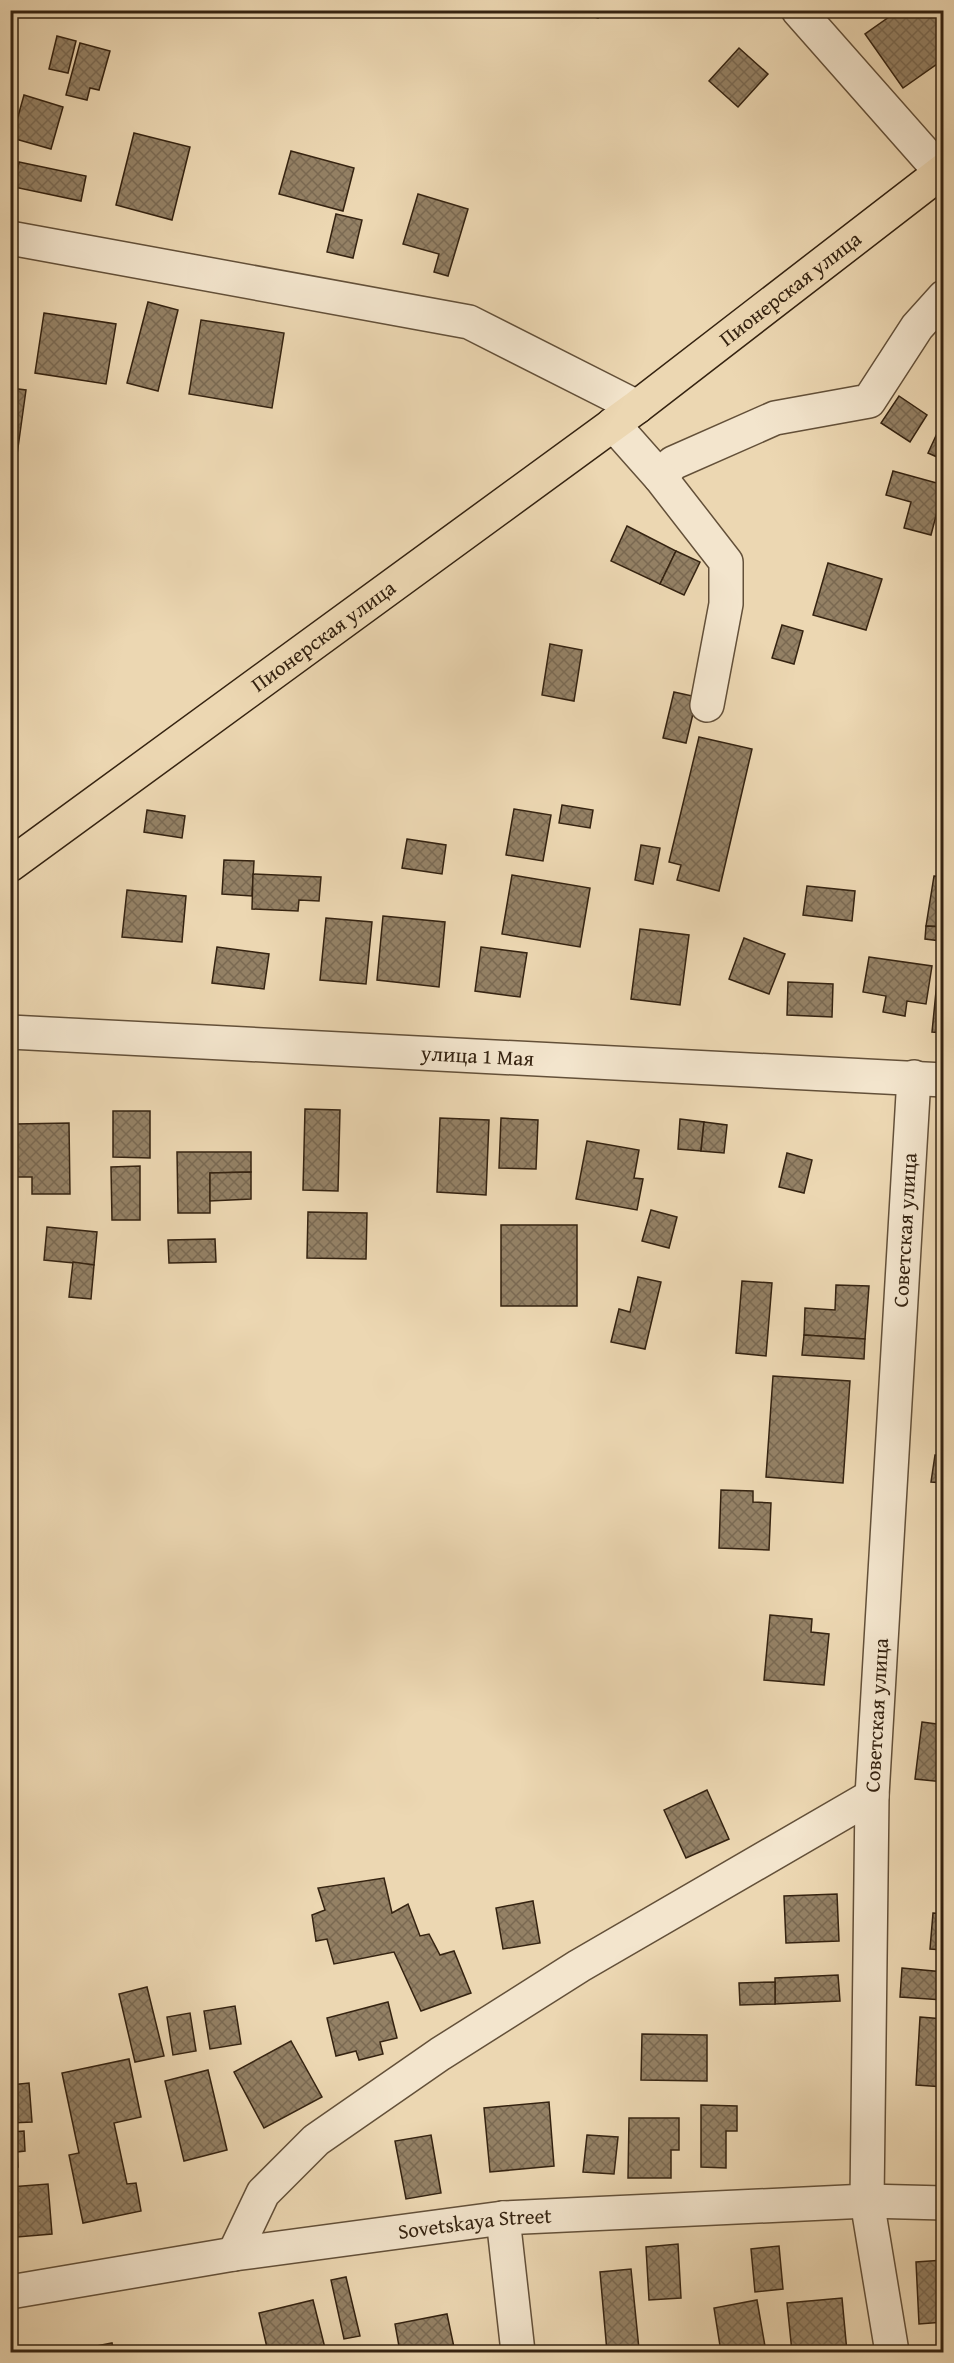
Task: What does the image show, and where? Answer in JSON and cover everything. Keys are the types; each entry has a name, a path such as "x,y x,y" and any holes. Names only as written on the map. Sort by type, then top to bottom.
{"main road":[{"name":"Пионерская улица","path":"10,865 625,415 942,171"}],"street":[{"path":"798,10 942,171"},
{"path":"10,238 469,322 625,415 660,477 726,562 726,604 707,705"},
{"path":"660,477 673,463 775,418 869,401 917,327 944,297"},
{"name":"улица 1 Мая","path":"10,1032 929,1078"},
{"name":"Советская улица","path":"892,2352 867,2201 872,1796 929,1078"},
{"path":"234,2254 263,2193 316,2140 440,2054 579,1965 872,1796"},
{"name":"Sovetskaya Street","path":"10,2292 234,2254 503,2218 867,2201 944,2203"},
{"path":"503,2218 518,2352"}],"building":[{"path":"572,10 600,10 598,18"},
{"path":"899,10 942,10 944,13 944,59 903,88 865,34"},
{"path":"57,36 76,41 68,73 49,69"},
{"path":"80,43 110,51 99,90 90,88 87,100 66,95"},
{"path":"739,48 768,74 738,107 709,81"},
{"path":"24,95 63,107 51,149 12,138"},
{"path":"134,133 190,147 172,220 116,205"},
{"path":"291,151 354,168 343,211 279,194"},
{"path":"19,162 86,176 81,201 14,187"},
{"path":"418,194 468,209 448,276 434,272 439,254 403,244"},
{"path":"336,214 362,220 353,258 327,252"},
{"path":"148,302 178,310 158,391 127,383"},
{"path":"44,313 116,324 106,384 35,373"},
{"path":"201,320 284,333 272,408 189,394"},
{"path":"10,388 26,390 16,462 10,461"},
{"path":"899,396 927,415 910,442 881,423"},
{"path":"940,427 944,429 944,460 928,453"},
{"path":"893,471 944,485 931,535 904,528 911,502 886,495"},
{"path":"627,526 676,551 660,584 611,561"},
{"path":"676,551 700,562 684,595 660,584"},
{"path":"828,563 882,579 866,630 813,615"},
{"path":"782,625 803,631 794,664 772,658"},
{"path":"550,644 582,650 574,701 542,695"},
{"path":"674,692 697,697 686,743 663,738"},
{"path":"699,737 752,749 719,891 677,880 681,865 669,862"},
{"path":"562,805 593,810 590,828 559,823"},
{"path":"514,809 551,815 543,861 506,855"},
{"path":"147,810 185,816 182,838 144,832"},
{"path":"407,839 446,845 442,874 402,868"},
{"path":"641,845 660,848 653,884 635,880"},
{"path":"224,860 254,861 252,896 222,894"},
{"path":"253,874 321,877 319,901 299,900 298,911 252,909"},
{"path":"512,875 590,888 580,947 502,934"},
{"path":"934,876 944,877 944,927 926,926"},
{"path":"807,886 855,891 852,921 803,915"},
{"path":"127,890 186,896 182,942 122,937"},
{"path":"383,916 445,922 439,987 377,980"},
{"path":"326,918 372,922 366,984 320,980"},
{"path":"926,926 944,927 944,1033 932,1032 941,941 925,939"},
{"path":"640,929 689,935 680,1005 631,999"},
{"path":"744,938 785,954 769,994 729,979"},
{"path":"217,947 269,954 264,989 212,983"},
{"path":"481,947 527,953 520,997 475,991"},
{"path":"869,957 932,966 926,1004 907,1001 905,1016 883,1012 886,996 863,992"},
{"path":"788,982 833,984 832,1017 787,1015"},
{"path":"305,1109 340,1110 338,1191 303,1190"},
{"path":"113,1111 150,1111 150,1158 113,1157"},
{"path":"440,1118 489,1120 486,1195 437,1192"},
{"path":"501,1118 538,1120 536,1169 499,1168"},
{"path":"680,1119 704,1122 701,1151 678,1149"},
{"path":"704,1122 727,1125 724,1153 701,1151"},
{"path":"69,1123 70,1194 32,1194 32,1177 16,1177 15,1124"},
{"path":"587,1141 639,1150 634,1178 643,1179 637,1210 576,1199"},
{"path":"177,1152 251,1152 251,1172 210,1173 210,1213 178,1213"},
{"path":"787,1153 812,1160 804,1193 779,1187"},
{"path":"140,1166 140,1220 112,1220 111,1167"},
{"path":"251,1172 251,1199 210,1201 210,1173"},
{"path":"651,1210 677,1217 669,1248 642,1241"},
{"path":"308,1212 367,1213 366,1259 307,1258"},
{"path":"501,1225 577,1225 577,1306 501,1306"},
{"path":"47,1227 97,1232 94,1265 44,1260"},
{"path":"215,1239 216,1262 169,1263 168,1240"},
{"path":"73,1262 94,1265 91,1299 69,1297"},
{"path":"638,1277 661,1282 645,1349 611,1342 619,1309 630,1312"},
{"path":"742,1281 772,1283 766,1356 736,1353"},
{"path":"836,1285 869,1286 865,1339 804,1335 805,1308 835,1310"},
{"path":"804,1335 865,1339 864,1359 802,1355"},
{"path":"773,1376 850,1381 843,1483 766,1477"},
{"path":"935,1455 944,1456 944,1483 931,1482"},
{"path":"721,1490 753,1491 753,1502 771,1503 769,1550 719,1548"},
{"path":"770,1615 812,1619 811,1632 829,1634 824,1685 764,1680"},
{"path":"922,1722 944,1725 944,1782 915,1779"},
{"path":"707,1790 729,1839 686,1858 664,1810"},
{"path":"384,1878 392,1913 408,1904 420,1936 429,1934 440,1955 454,1951 471,1993 421,2011 394,1952 334,1964 327,1939 316,1941 312,1915 325,1910 318,1888"},
{"path":"837,1894 839,1941 786,1943 784,1896"},
{"path":"533,1901 540,1943 503,1949 496,1908"},
{"path":"933,1913 944,1914 944,1950 930,1949"},
{"path":"902,1968 944,1972 943,2000 900,1997"},
{"path":"838,1975 840,2001 775,2004 775,1978"},
{"path":"775,1982 775,2004 740,2005 739,1983"},
{"path":"147,1987 164,2056 135,2062 119,1994"},
{"path":"388,2002 397,2038 380,2042 383,2054 359,2060 356,2051 336,2056 327,2018"},
{"path":"235,2006 241,2044 210,2049 204,2011"},
{"path":"190,2013 196,2051 173,2055 167,2017"},
{"path":"920,2017 944,2019 944,2087 916,2085"},
{"path":"642,2034 707,2035 707,2081 641,2080"},
{"path":"291,2041 322,2097 264,2128 234,2072"},
{"path":"129,2059 141,2117 114,2123 127,2184 136,2183 141,2211 83,2223 69,2155 79,2153 62,2073"},
{"path":"208,2070 227,2150 184,2161 165,2081"},
{"path":"29,2083 32,2122 10,2123 10,2085"},
{"path":"549,2102 554,2166 490,2172 484,2108"},
{"path":"701,2105 737,2106 737,2131 726,2131 726,2168 701,2167"},
{"path":"629,2118 679,2118 679,2150 671,2150 671,2178 628,2178"},
{"path":"24,2131 25,2151 17,2152 18,2167 10,2167 10,2132"},
{"path":"431,2135 441,2193 406,2199 395,2141"},
{"path":"587,2135 618,2137 614,2174 583,2172"},
{"path":"48,2184 52,2234 17,2237 15,2212 10,2213 10,2187"},
{"path":"678,2244 681,2298 649,2300 646,2247"},
{"path":"779,2246 783,2289 755,2292 751,2249"},
{"path":"944,2260 944,2322 919,2324 916,2262"},
{"path":"631,2269 639,2349 607,2352 600,2272"},
{"path":"346,2277 360,2336 344,2339 331,2280"},
{"path":"842,2298 847,2352 792,2352 787,2303"},
{"path":"313,2300 326,2352 268,2352 259,2313"},
{"path":"757,2300 766,2352 721,2352 714,2308"},
{"path":"447,2314 455,2352 400,2352 395,2324"},
{"path":"112,2343 114,2352 67,2352"}]}
